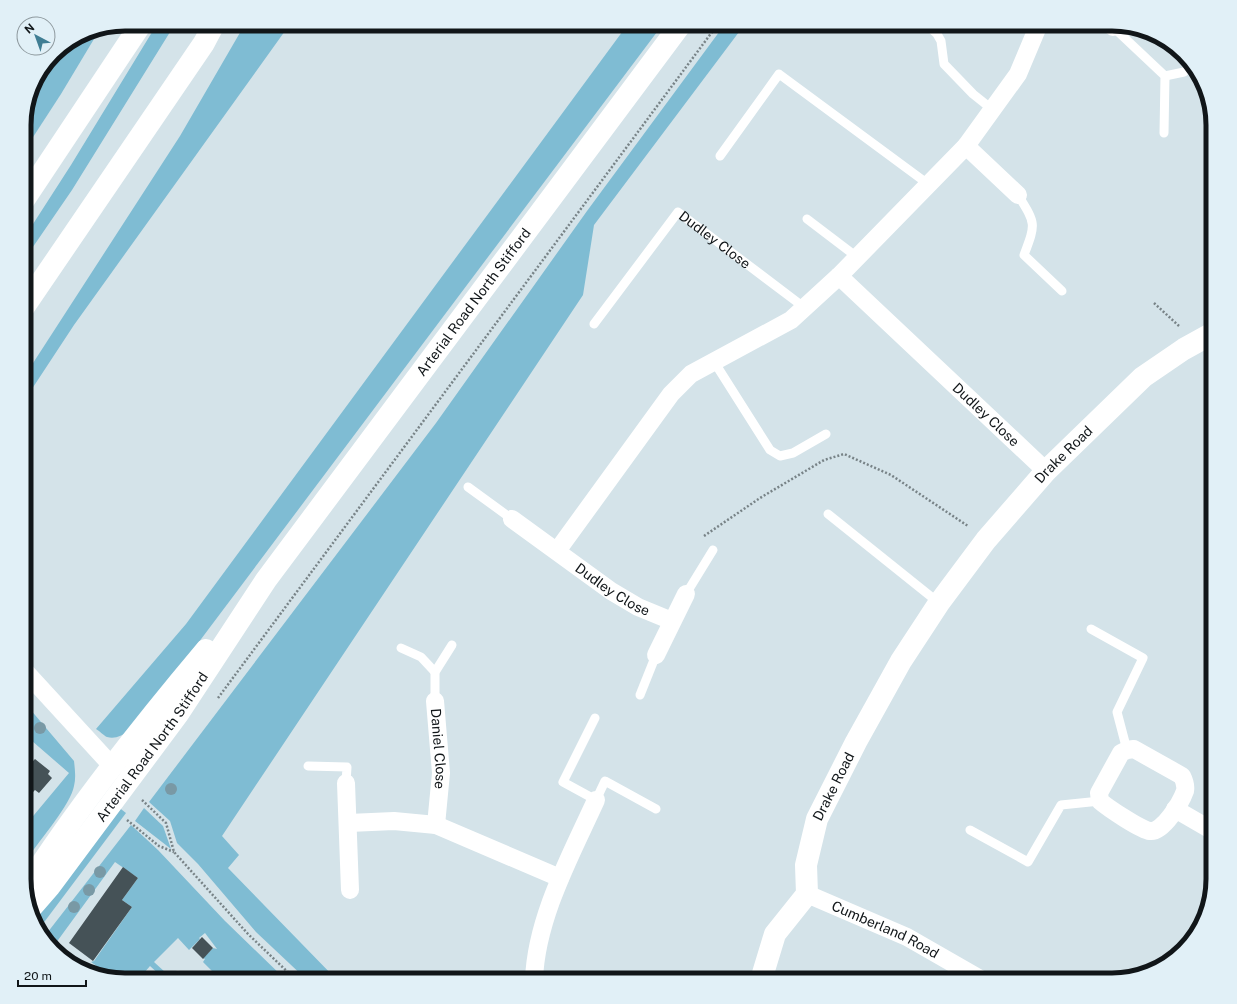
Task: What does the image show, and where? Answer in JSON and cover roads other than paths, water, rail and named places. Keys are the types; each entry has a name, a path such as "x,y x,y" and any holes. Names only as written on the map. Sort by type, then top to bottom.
{"main road":[{"path":"31,189 136,31"},
{"path":"31,297 204,43 210,31"},
{"name":"Arterial Road North Stifford","path":"34,904 55,880 178,714 266,580 676,31"},
{"name":"Drake Road","path":"807,894 806,865 817,819 856,742 901,661 939,603 986,540 1046,471 1143,377 1184,349 1206,337"},
{"name":"Arterial Road North Stifford","path":"31,880 66,830 162,701 266,580"},
{"path":"764,973 775,934 807,894"}],"street":[{"path":"557,551 671,394 691,374 713,360 791,320 839,276 966,146 1018,74 1036,31"},
{"path":"966,146 1018,195"},
{"name":"Dudley Close","path":"839,276 1046,471"},
{"name":"Dudley Close","path":"512,519 611,591 638,606 672,621"},
{"path":"656,655 686,594"},
{"path":"31,678 113,767"},
{"name":"Daniel Close","path":"435,701 441,772 436,825"},
{"path":"1134,749 1182,776 1185,790 1175,809 1162,828 1156,831 1148,831 1116,813 1100,801 1099,793 1121,753 1127,750 1134,749"},
{"path":"346,783 349,824 350,890"},
{"path":"535,973 540,937 560,878 596,800"},
{"path":"1175,809 1206,827"},
{"path":"349,824 394,821 436,825 560,878"},
{"name":"Cumberland Road","path":"807,894 907,937 970,973"}],"lane":[{"path":"934,31 938,34 944,64 973,94 993,110"},
{"path":"1119,32 1165,76 1164,133"},
{"path":"1165,76 1184,72"},
{"path":"720,156 779,74 928,184"},
{"path":"1018,195 1030,214 1034,229 1024,255 1062,291"},
{"name":"Dudley Close","path":"594,324 678,212 805,308"},
{"path":"807,219 857,257"},
{"path":"713,360 770,450 780,456 793,453 826,434"},
{"name":"Dudley Close","path":"468,487 512,519"},
{"path":"828,514 939,603"},
{"path":"686,594 713,550"},
{"path":"1091,629 1143,658 1116,712 1127,750"},
{"path":"401,648 421,657 435,672 452,645"},
{"path":"640,695 656,655"},
{"name":"Daniel Close","path":"435,672 435,701"},
{"path":"595,718 563,782 596,800 605,781 656,809"},
{"path":"308,766 347,767 346,783"},
{"path":"970,830 1028,862 1061,806 1100,801"}]}
